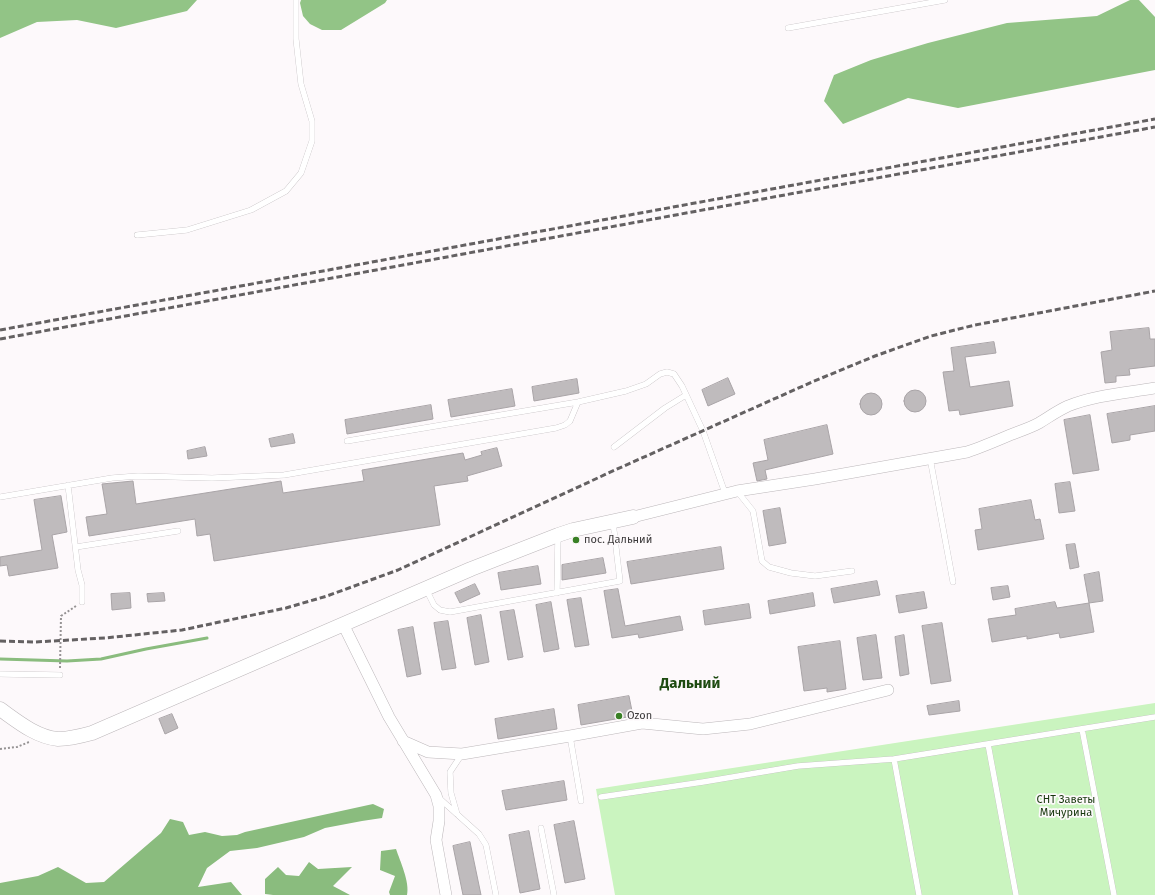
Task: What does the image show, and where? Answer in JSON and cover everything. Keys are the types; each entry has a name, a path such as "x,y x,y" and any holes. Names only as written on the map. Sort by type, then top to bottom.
{"street":[{"path":"0,709 21,724 43,736 58,739 71,738 92,733 471,569 573,530 613,522 737,491 968,452 982,448 1025,430 1068,406 1103,396 1155,388"},
{"path":"343,624 389,717 436,795 439,806 439,821 436,840 446,895"},
{"path":"403,741 428,752 462,754 642,723 703,729 750,724 888,690"}],"lane":[{"path":"137,235 187,230 251,210 286,191 301,173 312,141 312,122 301,84 296,39 296,0"},
{"path":"788,28 945,0"},
{"path":"347,441 578,402 626,391 646,384 660,374 666,372 674,374 686,395 703,431 725,494"},
{"path":"614,447 665,408 686,395"},
{"path":"0,497 112,478 138,476 212,478 284,475 556,428 565,425 570,421 578,402"},
{"path":"930,458 953,582"},
{"path":"68,485 78,570 82,585 82,602"},
{"path":"737,491 753,511 762,560 769,568 791,574 815,576 852,571"},
{"path":"426,589 434,606 440,610 450,612 620,581 613,522"},
{"path":"76,547 178,531"},
{"path":"557,593 558,535"},
{"path":"0,674 60,675"},
{"path":"601,797 798,766 894,759 1155,717"},
{"path":"1082,729 1114,895"},
{"path":"570,736 580,801"},
{"path":"988,744 1016,895"},
{"path":"457,814 451,793 450,772 462,754"},
{"path":"894,759 919,895"},
{"path":"436,795 479,834 486,845 496,895"},
{"path":"541,828 554,895"}],"path":[{"path":"60,667 61,616 82,602"},
{"path":"0,749 17,747 43,736"}],"green space":[{"name":"СНТ Заветы Мичурина","path":"1155,703 1155,895 615,895 596,789"}],"shaded area":[{"path":"0,0 197,0 187,11 116,28 77,20 37,22 0,38"},
{"path":"301,0 387,0 385,3 341,30 322,30 310,24 303,16 300,3"},
{"path":"1130,0 1139,0 1155,17 1155,70 958,108 908,98 843,124 824,101 834,75 871,60 928,43 1007,23 1097,16"},
{"path":"373,804 384,809 382,818 325,828 304,837 257,848 230,851 207,868 198,887 231,882 242,895 0,895 0,883 38,876 58,867 86,883 104,882 161,833 170,819 183,822 189,835 205,832 222,836 237,835"},
{"path":"396,849 406,878 408,890 407,895 390,895 389,892 395,876 380,870 381,851"},
{"path":"309,862 318,869 352,867 333,886 350,895 265,894 265,879 278,867 286,875 299,876"}],"building":[{"path":"1149,328 1150,339 1155,339 1155,366 1129,369 1130,375 1116,376 1116,382 1105,383 1101,352 1112,350 1110,332"},
{"path":"994,342 996,353 965,357 970,387 1009,381 1013,406 960,415 959,410 949,411 943,372 954,371 951,348"},
{"path":"728,378 735,394 708,406 702,390"},
{"path":"577,379 579,393 534,401 532,387"},
{"path":"512,389 515,406 451,417 448,400"},
{"path":"915,390 923,393 926,401 923,409 915,412 907,409 904,401 907,393"},
{"path":"871,393 879,396 882,404 879,412 871,415 863,412 860,404 863,396"},
{"path":"431,405 433,419 347,434 345,420"},
{"path":"1155,406 1155,431 1130,435 1130,440 1112,443 1107,414"},
{"path":"1090,415 1099,470 1073,474 1064,420"},
{"path":"827,425 833,454 765,470 767,479 757,481 753,463 768,460 764,440"},
{"path":"293,434 295,443 271,447 269,439"},
{"path":"205,447 207,456 188,459 187,451"},
{"path":"497,448 502,466 467,476 468,481 434,486 440,525 214,561 210,534 197,536 195,519 89,536 86,517 107,514 102,484 133,481 136,504 281,481 283,493 364,481 362,470 463,453 465,460 482,455 481,452"},
{"path":"1070,482 1075,511 1059,513 1055,484"},
{"path":"61,496 67,532 52,535 58,568 9,576 7,565 0,566 0,557 42,550 34,500"},
{"path":"1031,500 1035,520 1040,519 1044,539 978,550 975,530 982,529 979,509"},
{"path":"780,508 786,543 769,546 763,511"},
{"path":"1075,544 1079,567 1070,569 1066,545"},
{"path":"721,547 724,569 631,584 627,562"},
{"path":"603,558 606,573 562,580 562,565"},
{"path":"538,566 541,584 501,590 498,573"},
{"path":"1099,572 1103,601 1089,603 1084,575"},
{"path":"877,581 880,595 834,603 831,589"},
{"path":"475,584 480,594 460,603 455,593"},
{"path":"1008,586 1010,597 993,600 991,588"},
{"path":"618,589 625,626 680,616 683,630 639,638 638,634 612,638 604,591"},
{"path":"924,592 927,608 899,613 896,596"},
{"path":"130,593 131,608 112,610 111,594"},
{"path":"164,593 165,601 148,602 147,594"},
{"path":"813,593 815,606 770,614 768,601"},
{"path":"581,598 589,645 575,647 567,600"},
{"path":"551,602 559,649 544,652 536,605"},
{"path":"1055,602 1057,608 1089,603 1094,632 1060,638 1059,633 1027,639 1027,636 992,642 988,619 1016,615 1015,609"},
{"path":"749,604 751,618 705,625 703,611"},
{"path":"514,610 523,657 508,660 500,612"},
{"path":"481,615 489,662 475,665 467,618"},
{"path":"448,621 456,668 442,670 434,623"},
{"path":"942,623 951,681 931,684 922,626"},
{"path":"413,627 421,674 407,677 398,630"},
{"path":"876,635 882,678 863,680 857,638"},
{"path":"904,635 909,674 900,676 895,637"},
{"path":"840,641 846,689 827,692 827,688 804,691 798,647"},
{"path":"629,696 633,716 581,725 578,705"},
{"path":"959,701 960,711 929,715 927,706"},
{"path":"554,709 557,729 498,739 495,719"},
{"path":"172,714 178,728 165,734 159,719"},
{"path":"564,781 567,800 506,810 502,791"},
{"path":"574,821 585,879 565,883 554,825"},
{"path":"529,831 540,889 520,893 509,835"},
{"path":"470,842 481,895 463,895 453,846"}],"waterway":[{"path":"0,659 67,661 101,659 207,638"}],"railway":[{"path":"0,330 1155,119"},
{"path":"0,339 1155,127"},
{"path":"0,641 35,642 105,638 182,630 286,608 327,596 398,570 615,470 812,382 875,356 931,336 975,325 1155,291"}],"place":[{"name":"пос. Дальний","path":"576,540"},
{"name":"Ozon","path":"619,716"}],"district":[{"name":"Дальний","path":"690,684"}]}
